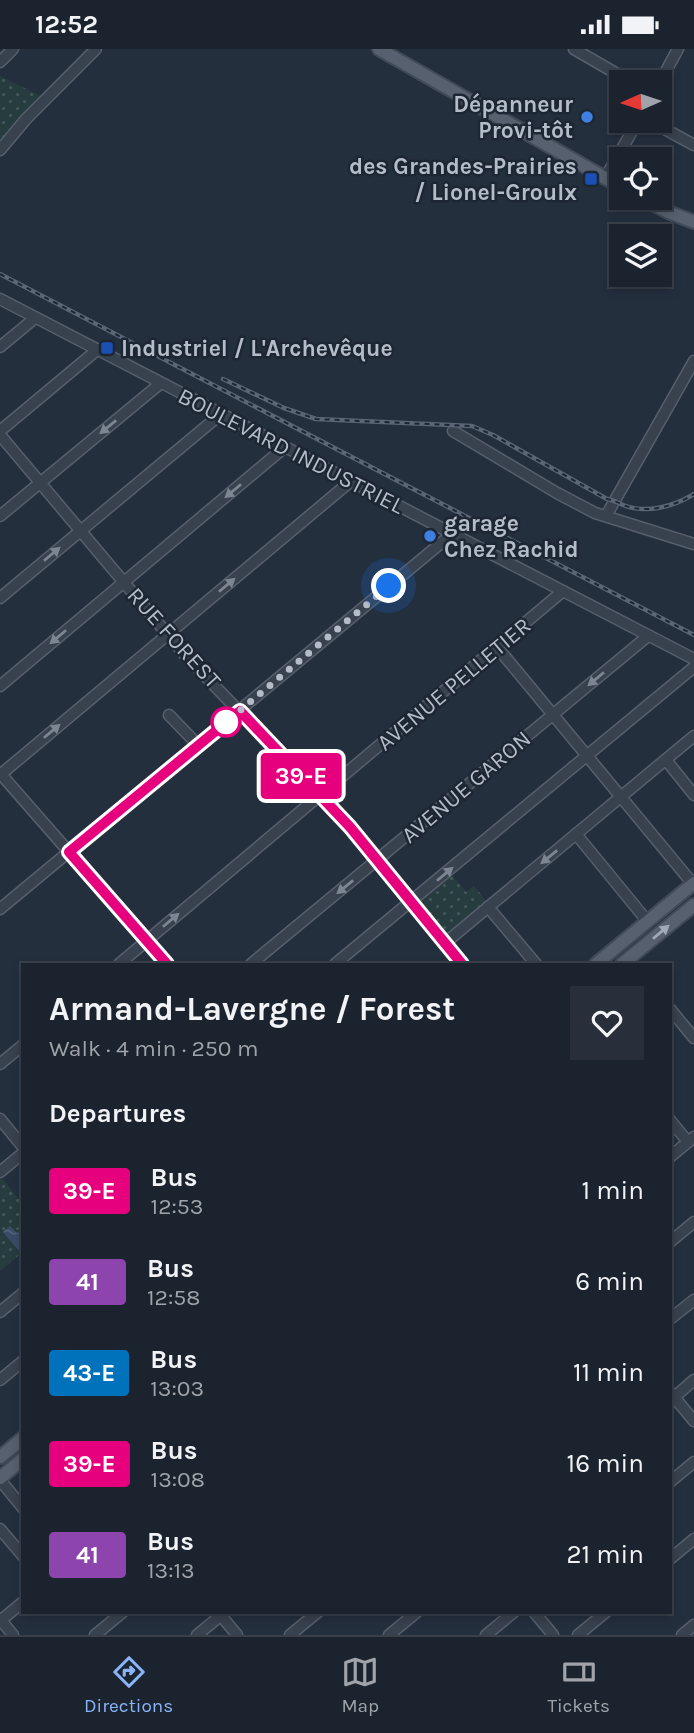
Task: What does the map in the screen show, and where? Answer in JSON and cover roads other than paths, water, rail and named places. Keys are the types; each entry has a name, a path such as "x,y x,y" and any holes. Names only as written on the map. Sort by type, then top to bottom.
{"main road":[{"path":"379,49 609,180"},
{"path":"664,210 694,222"},
{"path":"597,963 694,884"},
{"path":"628,963 694,905"},
{"path":"0,1457 21,1441"},
{"path":"0,1479 21,1461"}],"street":[{"path":"0,62 13,49"},
{"path":"0,150 26,119 96,49"},
{"path":"575,49 611,70"},
{"path":"592,59 598,49"},
{"path":"667,70 678,49"},
{"path":"605,178 631,133"},
{"path":"672,133 694,145"},
{"name":"BOULEVARD INDUSTRIEL","path":"0,299 694,659"},
{"path":"0,347 35,317"},
{"path":"0,433 97,350"},
{"path":"606,516 694,361"},
{"path":"0,516 160,383"},
{"path":"0,597 220,414"},
{"path":"453,431 557,493 606,516 694,544"},
{"name":"RUE FOREST","path":"0,433 168,635 378,860 460,963"},
{"path":"0,686 285,447"},
{"path":"166,963 0,774 351,481"},
{"path":"0,909 452,534"},
{"name":"AVENUE PELLETIER","path":"120,963 564,591"},
{"name":"AVENUE GARON","path":"252,963 648,635"},
{"path":"497,647 694,884"},
{"path":"336,963 694,667"},
{"path":"169,715 198,745"},
{"path":"445,943 694,736"},
{"path":"666,760 694,795"},
{"path":"576,834 648,922"},
{"path":"488,907 535,963"},
{"path":"618,946 628,963"},
{"path":"672,1011 694,1038"},
{"path":"0,1064 21,1047"},
{"path":"0,1119 21,1145"},
{"path":"672,1122 691,1139 672,1155"},
{"path":"0,1172 21,1155"},
{"path":"672,1240 694,1222"},
{"path":"0,1311 21,1295"},
{"path":"672,1317 694,1300"},
{"path":"0,1380 21,1363"},
{"path":"694,1380 672,1396 694,1421"},
{"path":"672,1480 694,1462"},
{"path":"0,1479 21,1505"},
{"path":"0,1529 21,1554"},
{"path":"672,1557 694,1539"},
{"path":"13,1635 0,1620 21,1604"},
{"path":"95,1635 121,1614"},
{"path":"197,1635 220,1614"},
{"path":"222,1614 236,1635"},
{"path":"290,1635 316,1614"},
{"path":"388,1635 414,1614"},
{"path":"486,1635 512,1614"},
{"path":"536,1614 553,1635"},
{"path":"578,1635 604,1614"},
{"path":"682,1635 694,1625"}],"water":[{"path":"10,1226 17,1233 21,1230 21,1247 18,1250 3,1232"}],"railway":[{"path":"0,274 694,635"},
{"path":"223,379 284,408 316,419 472,426 607,499 632,508 659,508 694,494"}],"place":[{"name":"Dépanneur Provi-tôt","path":"587,117"},
{"name":"des Grandes-Prairies / Lionel-Groulx","path":"591,179"},
{"name":"Industriel / L'Archevêque","path":"107,348"},
{"name":"garage Chez Rachid","path":"430,536"}]}
